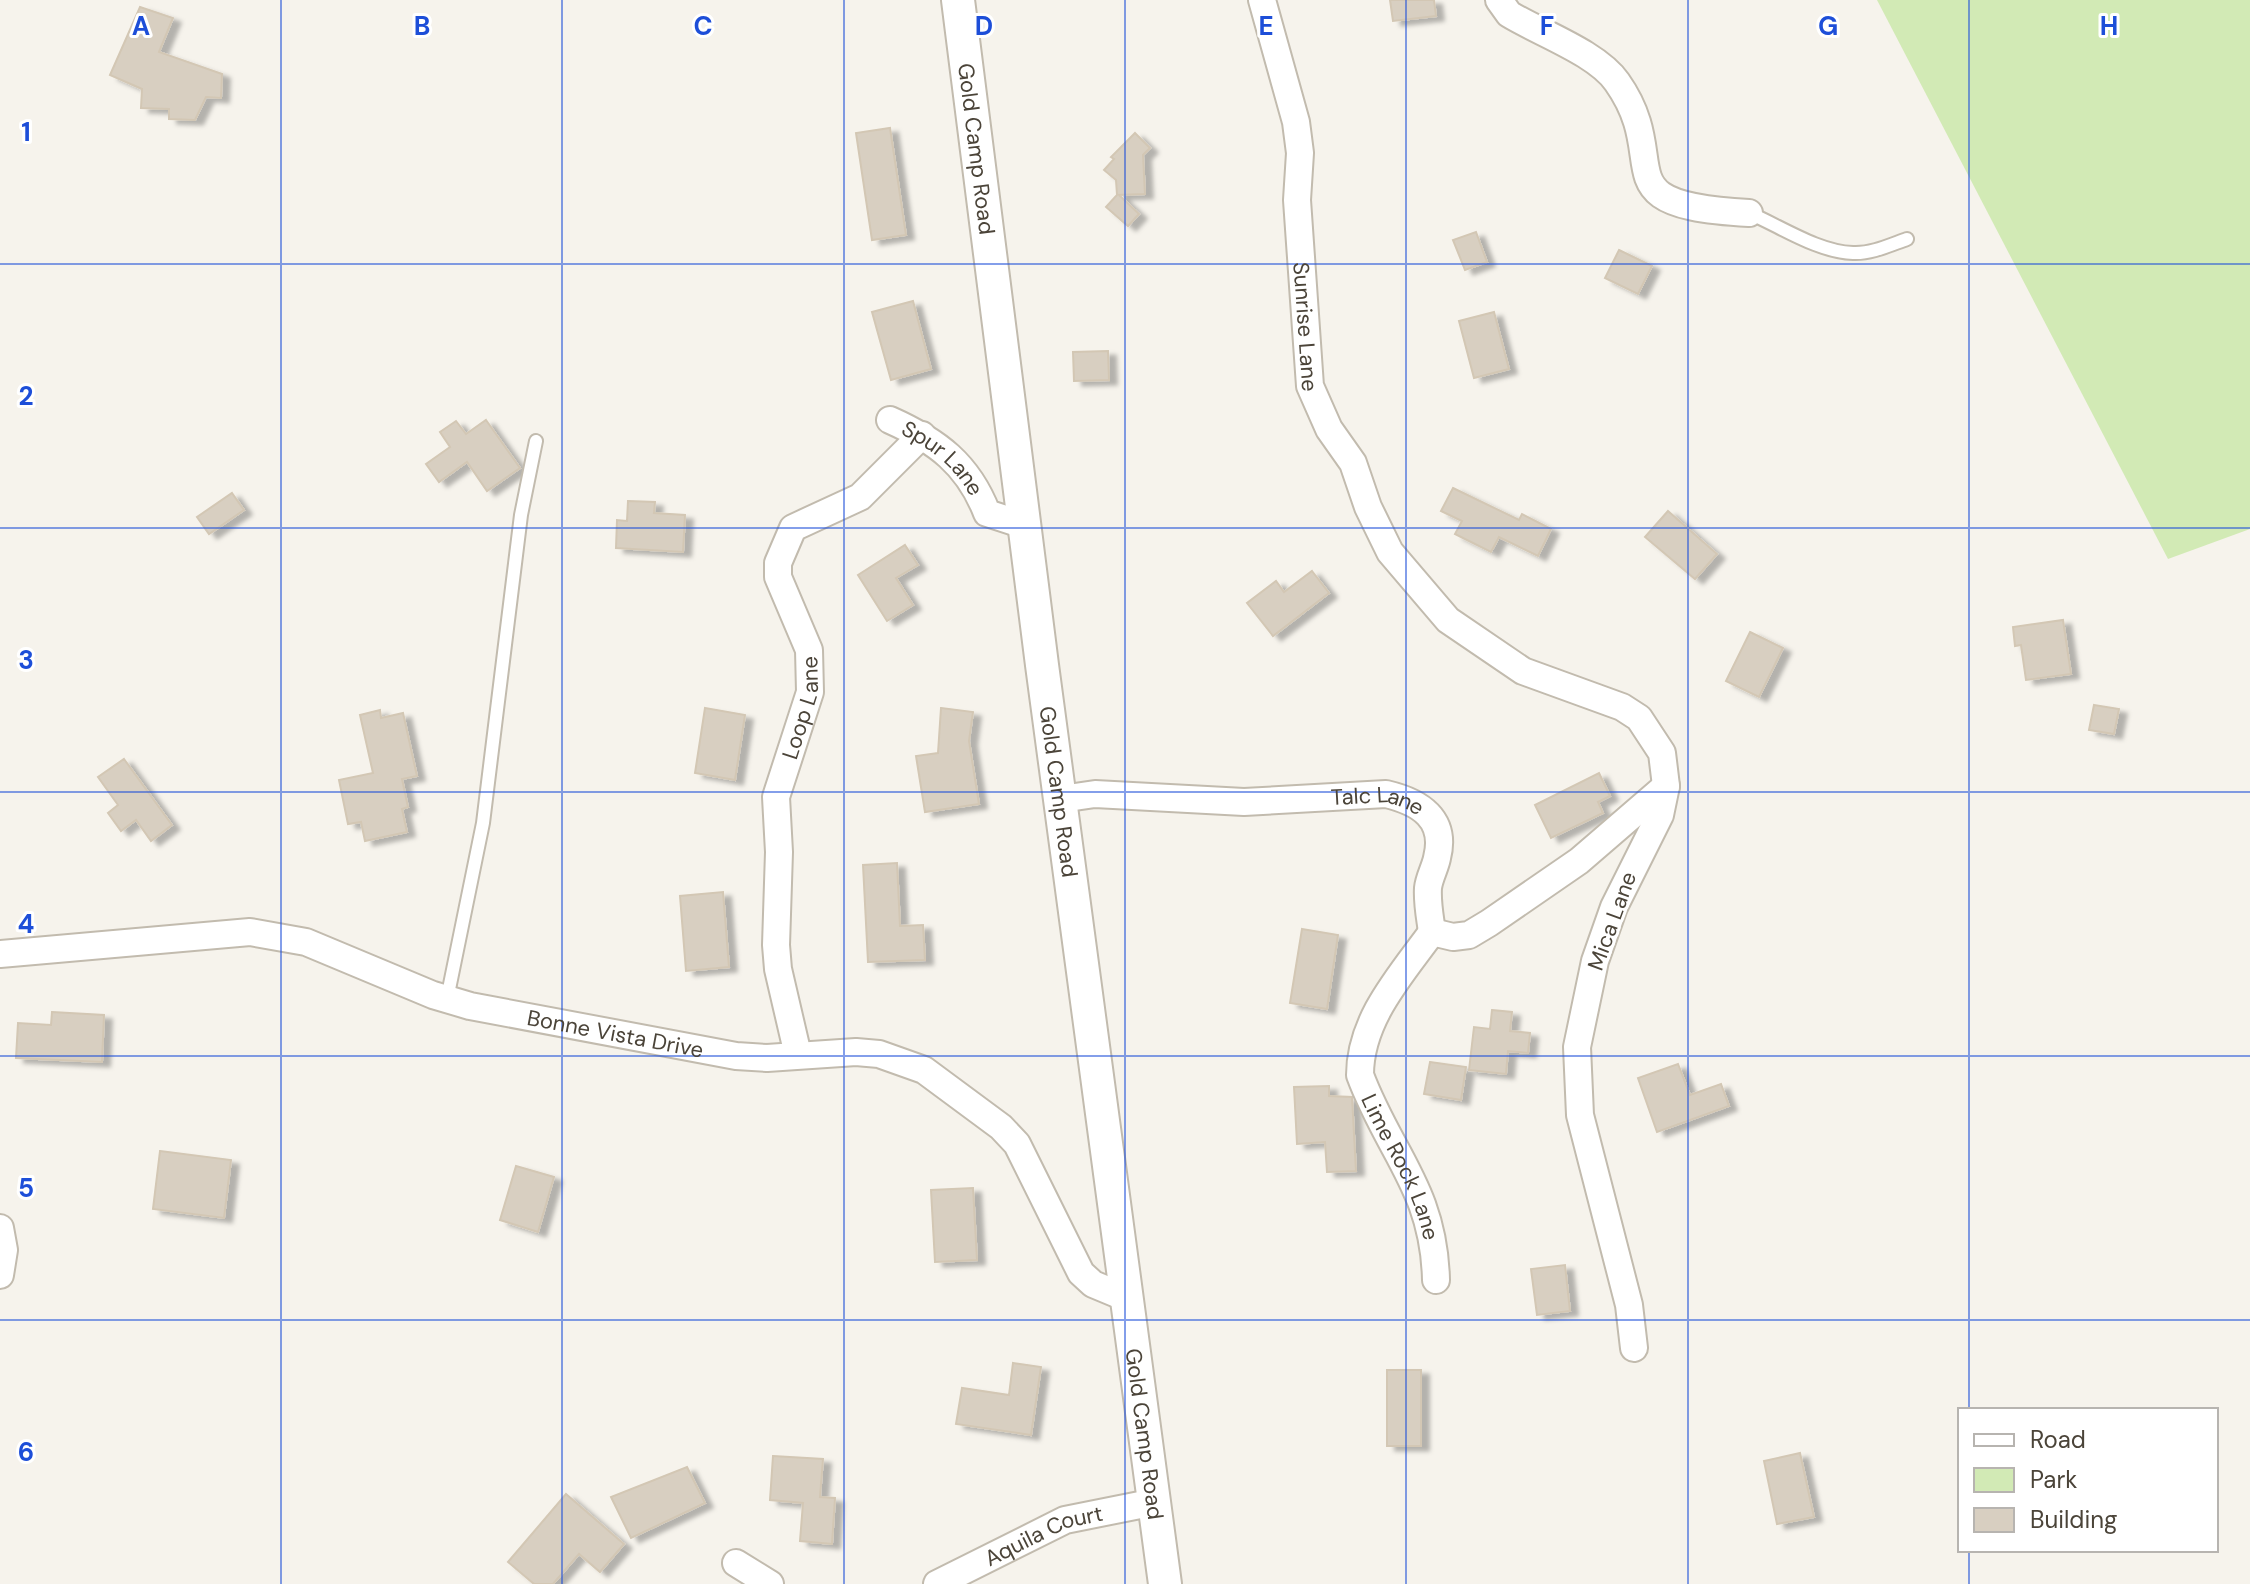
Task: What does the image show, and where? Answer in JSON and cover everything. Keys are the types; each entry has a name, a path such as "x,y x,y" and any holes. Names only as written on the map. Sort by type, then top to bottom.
{"street":[{"name":"Gold Camp Road","path":"958,0 1165,1584"},
{"name":"Sunrise Lane","path":"1262,0 1296,122 1300,153 1297,200 1310,386 1329,429 1353,463 1368,507 1390,552 1448,620"},
{"path":"1499,0 1509,14 1602,66 1616,81 1629,103 1648,183 1661,197 1715,211 1749,213"},
{"name":"Spur Lane","path":"890,420 922,435 951,455 965,470 987,513 1027,526"},
{"name":"Loop Lane","path":"798,1055 778,969 776,797 810,692 810,668 809,650 778,577 778,563 793,528 860,497 922,435"},
{"name":"Mica Lane","path":"1448,620 1523,671 1597,696 1639,718 1662,753 1666,786 1660,815 1627,877 1595,961 1577,1047 1580,1115 1629,1305 1634,1348"},
{"path":"1432,932 1453,937 1469,935 1502,915 1579,861 1666,786"},
{"name":"Talc Lane","path":"1061,799 1095,794 1275,802 1386,794 1407,799 1426,811 1438,827 1437,859 1428,885 1432,932"},
{"name":"Bonne Vista Drive","path":"0,954 250,932 306,942 447,999 736,1056 879,1054 924,1070 1001,1127 1017,1144 1081,1273 1093,1284 1129,1299"},
{"name":"Lime Rock Lane","path":"1432,932 1385,997 1366,1031 1360,1055 1360,1075 1423,1199 1435,1250 1436,1280"},
{"path":"0,1228 4,1250 0,1275"},
{"name":"Aquila Court","path":"937,1584 1065,1520 1155,1502"},
{"path":"736,1563 770,1584"}],"lane":[{"path":"1749,213 1815,243 1852,254 1870,252 1907,239"},
{"path":"447,999 483,823 521,515 536,441"}],"green space":[{"path":"1877,0 2250,0 2250,529 2168,559"}],"building":[{"path":"1390,0 1434,0 1436,16 1393,21"},
{"path":"140,7 173,18 159,52 222,74 221,98 206,97 195,120 169,119 169,109 141,108 142,89 110,75"},
{"path":"890,128 906,235 872,240 856,133"},
{"path":"1135,133 1150,148 1143,155 1145,194 1119,195 1139,214 1128,226 1106,207 1117,195 1116,180 1104,170 1114,159 1111,157"},
{"path":"1476,232 1487,262 1465,270 1453,240"},
{"path":"1619,250 1652,266 1638,294 1605,278"},
{"path":"913,301 931,369 891,380 872,312"},
{"path":"1494,312 1509,369 1474,378 1459,321"},
{"path":"1108,351 1109,380 1074,381 1073,352"},
{"path":"486,420 520,468 487,491 467,462 439,482 426,464 450,447 440,432 456,421 466,434"},
{"path":"1453,488 1519,520 1522,514 1551,529 1538,556 1499,537 1491,552 1455,534 1462,521 1441,511"},
{"path":"232,493 244,510 209,534 197,517"},
{"path":"628,501 655,502 654,513 685,515 683,552 616,548 617,520 627,521"},
{"path":"1668,511 1717,554 1695,579 1645,537"},
{"path":"905,545 918,565 896,578 913,605 887,621 858,575"},
{"path":"1312,571 1329,593 1273,636 1247,603 1276,581 1284,592"},
{"path":"2063,620 2071,674 2026,680 2021,645 2015,646 2013,627"},
{"path":"1750,632 1783,648 1759,697 1726,681"},
{"path":"2094,705 2119,709 2114,734 2089,730"},
{"path":"705,708 745,715 735,780 695,773"},
{"path":"941,708 973,712 969,741 979,804 925,812 916,756 938,753"},
{"path":"380,710 381,718 403,713 417,776 402,779 408,807 402,809 407,832 365,841 361,822 348,824 339,780 373,773 360,715"},
{"path":"124,759 172,825 151,841 136,820 121,831 108,813 118,805 98,777"},
{"path":"1599,773 1610,796 1598,802 1603,813 1551,838 1535,805"},
{"path":"897,863 900,926 923,925 925,960 868,962 863,865"},
{"path":"723,892 729,967 686,971 680,896"},
{"path":"1302,929 1338,935 1327,1009 1290,1003"},
{"path":"1492,1010 1512,1012 1510,1031 1530,1033 1528,1053 1508,1051 1506,1074 1469,1070 1474,1027 1490,1029"},
{"path":"52,1012 104,1015 102,1062 16,1058 18,1023 51,1025"},
{"path":"1430,1062 1466,1067 1461,1100 1424,1094"},
{"path":"1678,1064 1690,1095 1721,1084 1729,1106 1657,1132 1638,1078"},
{"path":"1329,1086 1329,1096 1352,1097 1356,1171 1327,1172 1325,1142 1297,1144 1294,1087"},
{"path":"160,1151 231,1160 224,1218 153,1209"},
{"path":"516,1166 554,1177 538,1232 500,1220"},
{"path":"973,1188 977,1260 935,1262 931,1190"},
{"path":"1565,1265 1570,1311 1537,1315 1531,1269"},
{"path":"1013,1363 1041,1367 1031,1435 956,1424 962,1388 1009,1395"},
{"path":"1387,1370 1421,1370 1421,1446 1387,1446"},
{"path":"1800,1453 1814,1517 1777,1524 1764,1461"},
{"path":"773,1456 823,1459 820,1497 835,1498 832,1544 800,1541 803,1503 770,1500"},
{"path":"687,1467 705,1503 631,1538 611,1497"},
{"path":"566,1494 624,1544 600,1572 579,1554 553,1584 534,1584 508,1562"}]}
